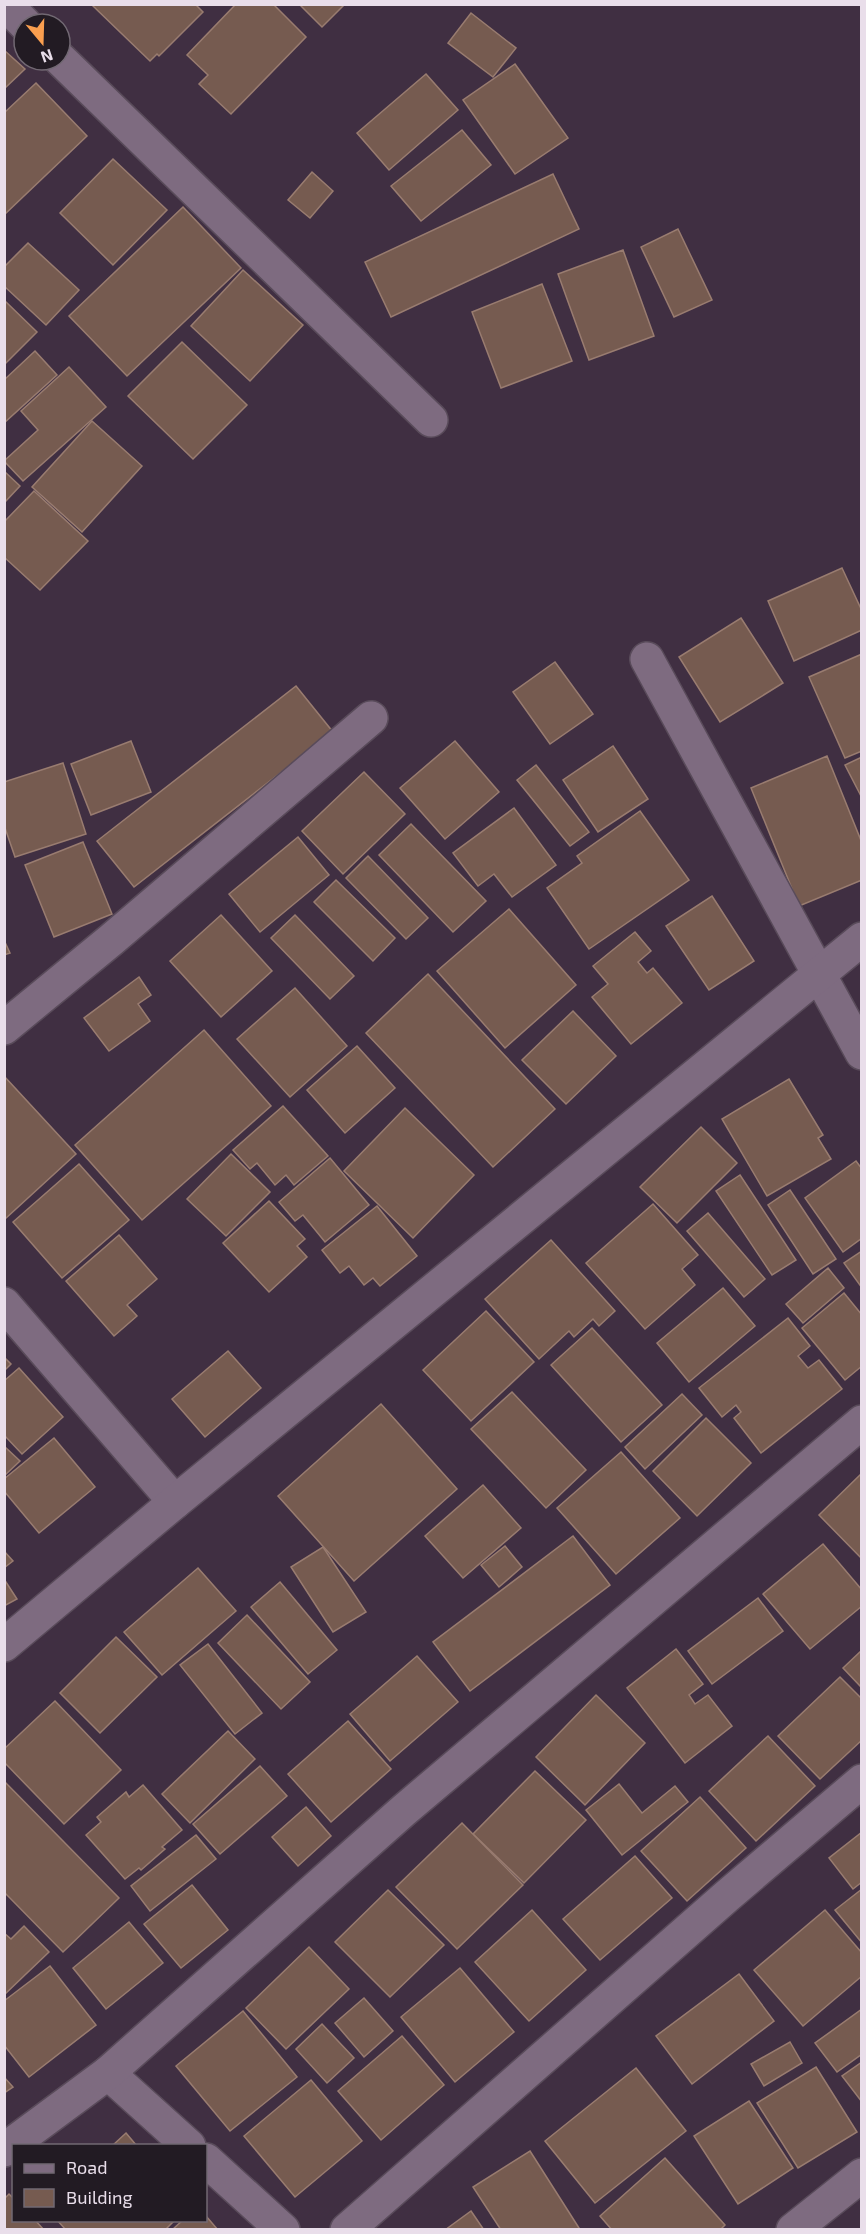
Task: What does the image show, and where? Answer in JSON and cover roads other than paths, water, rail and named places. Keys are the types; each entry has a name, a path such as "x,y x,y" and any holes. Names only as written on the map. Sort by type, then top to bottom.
{"street":[{"path":"72,70 431,420"},
{"path":"647,659 861,1053"},
{"path":"4,1028 372,718"},
{"path":"4,1645 861,939"},
{"path":"4,1304 175,1502"},
{"path":"12,2144 108,2073 403,1811 861,1422"},
{"path":"347,2229 861,1781"},
{"path":"108,2073 188,2144"},
{"path":"207,2161 283,2229"},
{"path":"793,2229 861,2175"}]}
